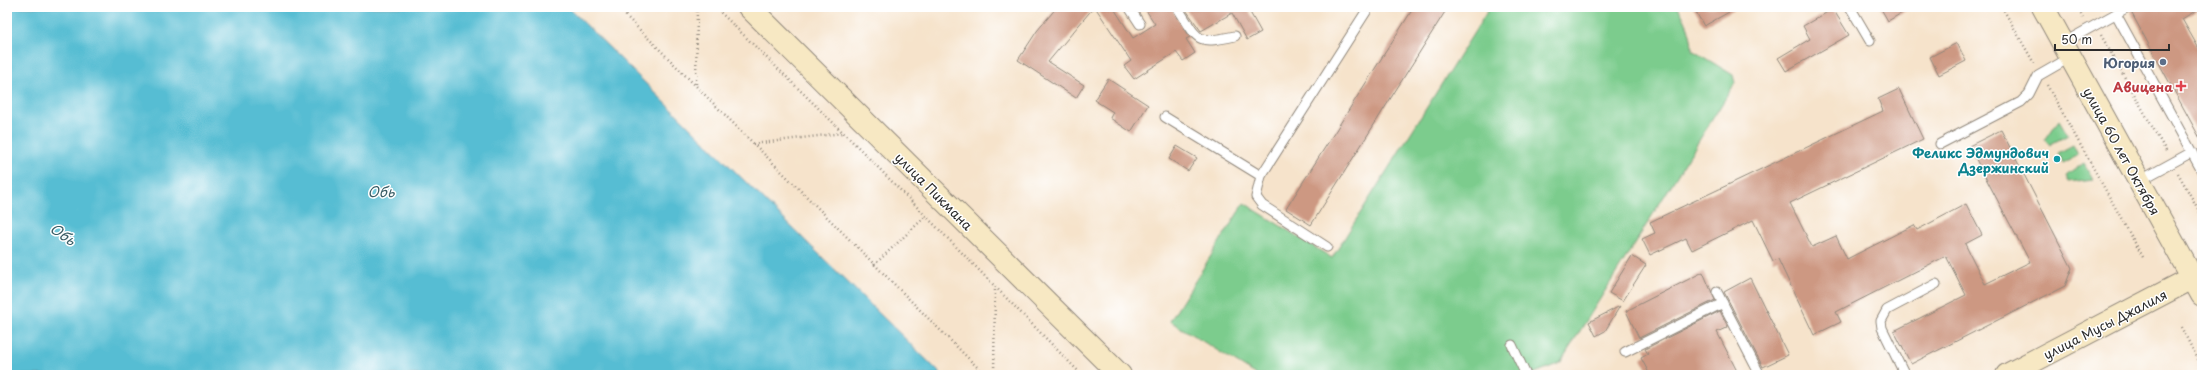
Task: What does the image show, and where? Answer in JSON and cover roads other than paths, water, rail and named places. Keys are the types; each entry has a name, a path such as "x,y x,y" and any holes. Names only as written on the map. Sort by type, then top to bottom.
{"street":[{"name":"улица Пикмана","path":"749,7 1120,375"},
{"name":"улица 60 лет Октября","path":"2043,7 2139,181 2199,282"},
{"name":"улица Мусы Джалиля","path":"2007,375 2199,282"}],"lane":[{"path":"1129,7 1140,24"},
{"path":"1177,7 1196,36 1201,39 1208,42 1235,36"},
{"path":"1327,247 1262,205 1256,197 1261,176 1369,7"},
{"path":"1850,7 1870,41"},
{"path":"1940,144 2021,102 2029,94 2040,74 2092,27 2128,7"},
{"path":"2116,14 2202,171"},
{"path":"1165,117 1261,176"},
{"path":"2139,181 2192,152"},
{"path":"1905,375 1882,328 1883,315 1887,310 1936,284"},
{"path":"1718,292 1760,375"},
{"path":"1625,352 1723,303"},
{"path":"1512,345 1526,375"}],"water":[{"name":"Обь","path":"7,7 568,7 942,375 7,375"}],"place":[{"name":"Югория","path":"2163,62"},
{"name":"Авицена","path":"2181,86"},
{"name":"Феликс Эдмундович Дзержинский","path":"2057,159"}]}
